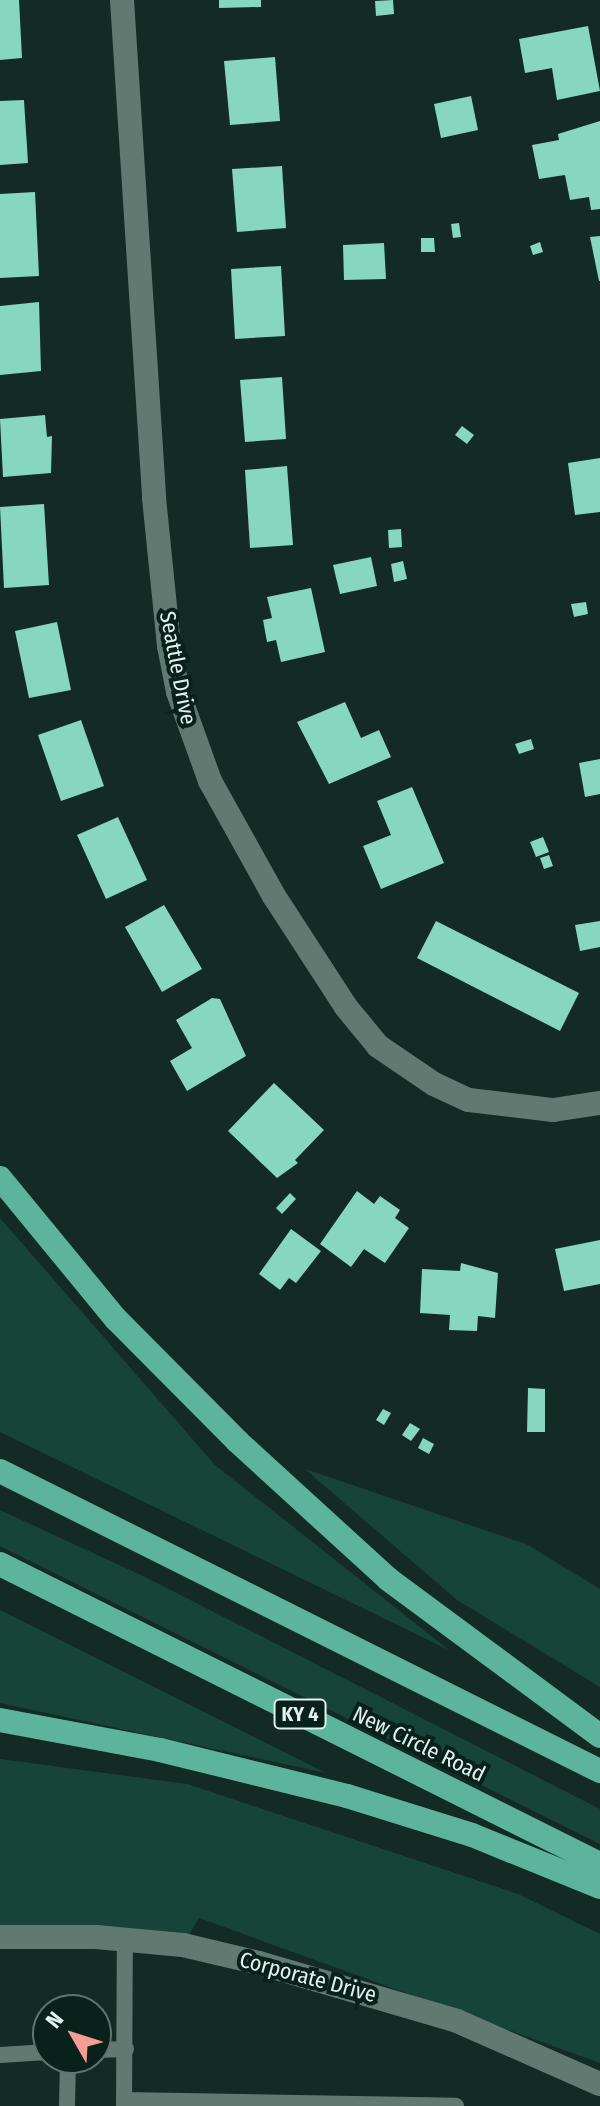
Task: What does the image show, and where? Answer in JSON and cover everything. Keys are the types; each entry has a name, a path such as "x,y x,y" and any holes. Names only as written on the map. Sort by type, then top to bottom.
{"highway":[{"path":"0,1178 116,1319 237,1441 388,1579 600,1736"},
{"path":"0,1471 600,1771"},
{"name":"New Circle Road","path":"0,1564 600,1864"},
{"path":"0,1720 160,1750 347,1796 472,1835 600,1887"}],"street":[{"name":"Seattle Drive","path":"122,0 154,498 169,646 187,721 210,781 274,896 346,1007 378,1046 434,1084 469,1100 553,1110 600,1103"},
{"name":"Corporate Drive","path":"0,1937 125,1940 183,1945 360,1989 457,2021 600,2084"}],"lane":[{"path":"125,1940 124,2103 456,2106"},
{"path":"112,2049 126,2049"},
{"path":"0,2055 32,2053"},
{"path":"67,2106 68,2074"}],"green space":[{"path":"0,1218 215,1465 449,1650 0,1432"},
{"path":"305,1469 526,1544 600,1589 600,1687 457,1600"},
{"path":"0,1510 145,1577 600,1809 600,1844 0,1546"},
{"path":"0,1610 326,1773 0,1703"},
{"path":"0,1759 187,1784 518,1894 600,1934 600,2063 199,1918 183,1945 0,1937"}],"building":[{"path":"0,0 19,0 22,58 0,60"},
{"path":"219,0 261,0 261,7 219,8"},
{"path":"393,0 394,14 376,16 375,1"},
{"path":"588,26 600,91 557,100 552,68 525,73 519,39"},
{"path":"275,57 280,121 230,125 224,61"},
{"path":"471,96 478,130 441,138 434,104"},
{"path":"24,100 28,163 0,165 0,101"},
{"path":"600,121 600,209 591,210 589,197 570,200 565,175 539,179 532,145 559,140 558,134"},
{"path":"282,166 286,228 237,232 232,169"},
{"path":"35,192 39,276 0,278 0,194"},
{"path":"459,223 461,237 453,238 451,224"},
{"path":"600,236 600,281 599,281 590,237"},
{"path":"421,238 434,238 435,252 421,252"},
{"path":"540,242 543,252 533,255 530,246"},
{"path":"384,243 386,279 344,280 343,245"},
{"path":"281,266 285,336 235,339 231,269"},
{"path":"39,302 41,371 0,375 0,306"},
{"path":"282,377 286,439 245,442 240,380"},
{"path":"45,415 47,437 52,436 51,473 3,477 0,419"},
{"path":"462,426 474,435 467,444 455,435"},
{"path":"600,458 600,512 575,515 568,463"},
{"path":"287,466 293,545 250,548 245,470"},
{"path":"44,504 49,585 4,588 0,507"},
{"path":"401,529 402,547 389,548 388,530"},
{"path":"371,557 377,586 340,594 333,565"},
{"path":"403,561 407,579 394,582 391,564"},
{"path":"311,588 325,652 281,662 276,640 267,642 263,620 272,618 267,597"},
{"path":"586,602 588,614 574,617 571,604"},
{"path":"57,622 71,690 29,698 15,631"},
{"path":"345,702 361,738 379,730 391,757 329,784 297,722"},
{"path":"81,720 104,786 61,801 38,735"},
{"path":"531,739 534,749 519,754 515,744"},
{"path":"600,759 600,794 585,797 579,763"},
{"path":"412,787 444,863 381,889 363,846 391,835 377,801"},
{"path":"118,817 147,880 106,899 77,835"},
{"path":"543,837 549,852 536,857 530,842"},
{"path":"549,855 553,866 544,869 540,858"},
{"path":"164,905 202,969 162,992 125,927"},
{"path":"436,921 579,993 560,1031 417,958"},
{"path":"600,921 600,947 580,951 575,925"},
{"path":"212,998 220,999 246,1056 187,1091 170,1061 192,1048 176,1020"},
{"path":"274,1083 324,1130 295,1160 298,1163 277,1178 228,1131"},
{"path":"357,1191 374,1204 380,1196 400,1210 395,1218 409,1228 385,1263 364,1249 351,1267 320,1244"},
{"path":"290,1193 296,1199 282,1214 276,1208"},
{"path":"291,1229 321,1251 296,1283 289,1278 280,1290 259,1274"},
{"path":"600,1240 600,1284 564,1291 555,1249"},
{"path":"461,1263 498,1273 495,1318 478,1316 477,1331 449,1330 450,1315 420,1313 422,1269 460,1271"},
{"path":"528,1388 545,1389 545,1432 527,1432"},
{"path":"383,1409 391,1413 384,1425 376,1420"},
{"path":"410,1423 420,1429 411,1441 402,1435"},
{"path":"423,1438 434,1444 429,1454 418,1448"}]}
